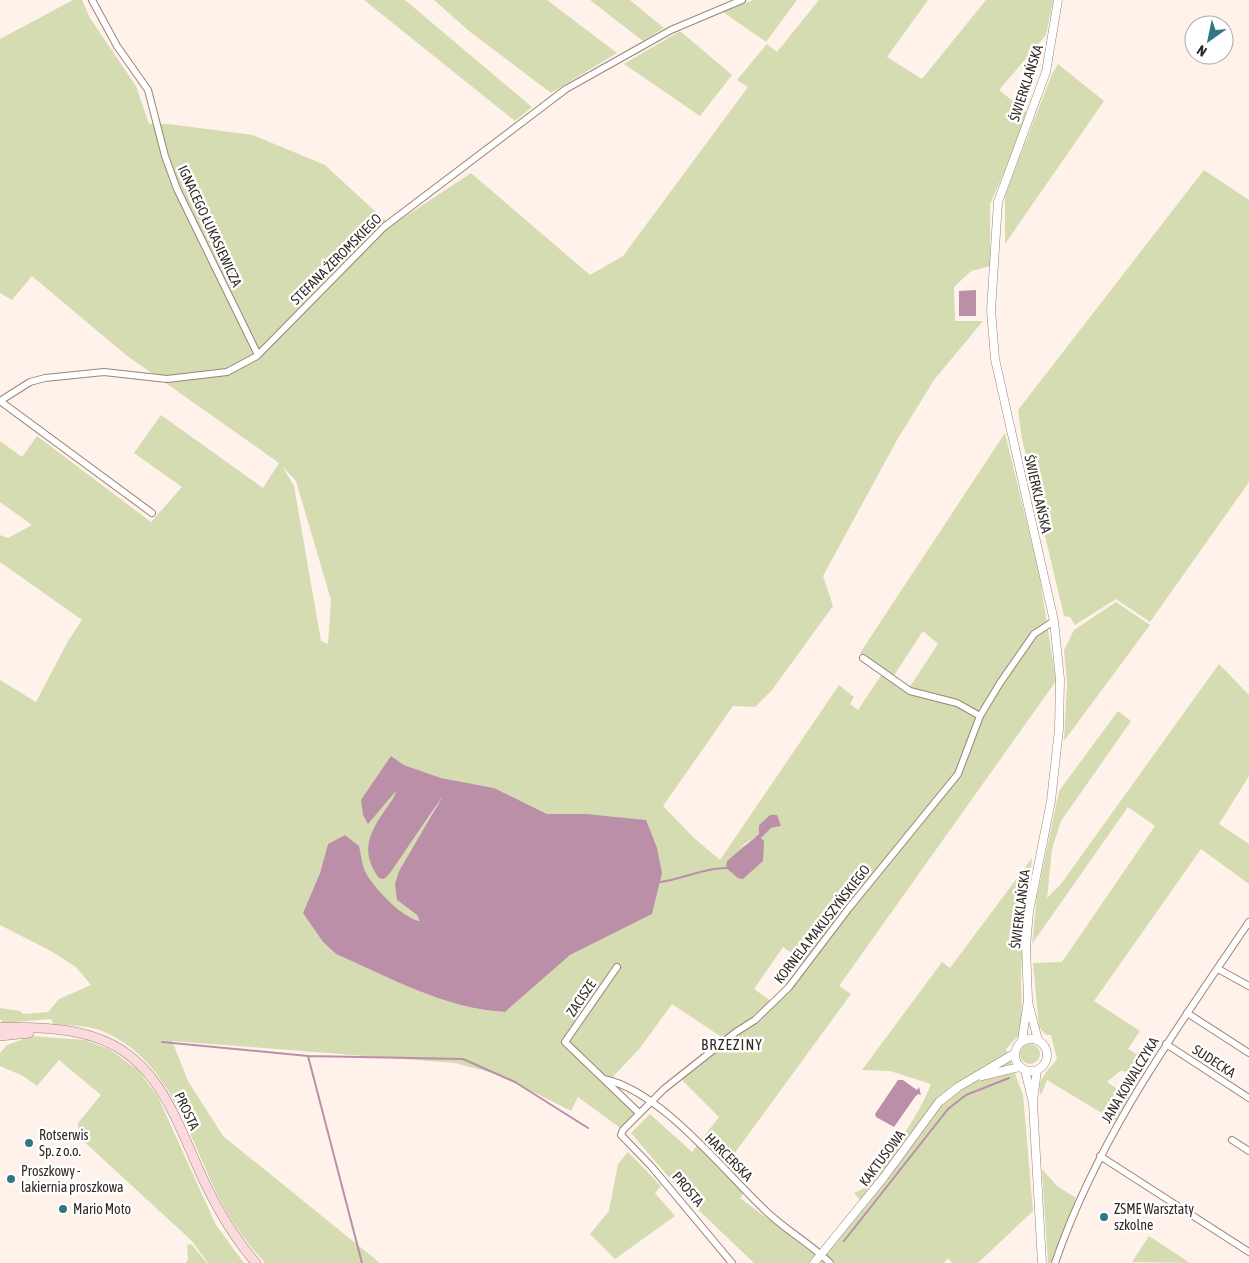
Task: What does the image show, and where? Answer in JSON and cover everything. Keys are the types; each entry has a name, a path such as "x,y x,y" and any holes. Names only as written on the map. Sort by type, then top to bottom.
{"main road":[{"name":"PROSTA","path":"0,1027 75,1032 101,1039 130,1055 147,1071 169,1102 217,1207 237,1240 256,1263"},
{"name":"PROSTA","path":"0,1036 44,1030"}],"street":[{"name":"IGNACEGO ŁUKASIEWICZA","path":"92,0 117,46 148,90 165,156 177,189 258,355"},
{"name":"STEFANA ŻEROMSKIEGO","path":"0,401 30,382 45,378 104,372 167,379 227,372 258,355 384,227 566,89 671,30 742,0"},
{"name":"ŚWIERKLAŃSKA","path":"1022,1040 1028,1000 1026,946 1030,906 1050,809 1060,712 1060,665 1054,621 999,376 994,348 991,310 998,202 1046,72 1058,0"},
{"path":"0,401 152,513"},
{"name":"KORNELA MAKUSZYŃSKIEGO","path":"621,1135 626,1126 651,1101 736,1032 755,1020 789,987 849,908 958,774 980,716 1034,634 1041,627 1054,621"},
{"path":"863,658 910,691 960,704 980,716"},
{"name":"JANA KOWALCZYKA","path":"1055,1263 1078,1201 1100,1156 1166,1044 1249,922"},
{"name":"ZACISZE","path":"565,1042 617,967"},
{"path":"1218,969 1249,986"},
{"name":"ŚWIERKLAŃSKA","path":"1028,1000 1038,1040"},
{"path":"1187,1013 1249,1053"},
{"path":"1033,1103 1022,1068 1014,1054 1022,1040 1030,1038 1038,1040 1045,1046 1047,1057 1045,1063 1037,1070 1033,1103 1042,1263"},
{"name":"HARCERSKA","path":"565,1042 639,1113"},
{"name":"SUDECKA","path":"1166,1044 1249,1098"},
{"name":"KAKTUSOWA","path":"814,1263 884,1177 939,1102 958,1087 1014,1054"},
{"path":"1022,1068 1037,1070"},
{"name":"KAKTUSOWA","path":"978,1076 1022,1068"},
{"name":"HARCERSKA","path":"604,1079 627,1087 651,1101 688,1134 769,1214 830,1263"},
{"name":"PROSTA","path":"621,1135 648,1162 732,1263"},
{"path":"1232,1140 1249,1151"},
{"path":"1100,1156 1249,1252"}],"green space":[{"path":"73,0 82,0 90,18 136,86 149,124 168,124 253,135 325,165 391,226 471,173 590,275 623,256 748,87 737,80 767,44 777,52 819,0 928,0 887,57 922,79 986,0 1053,0 1046,35 999,90 1030,115 990,204 990,266 971,271 954,287 955,321 983,321 934,380 897,440 823,576 833,606 772,690 755,707 733,706 663,806 694,838 720,860 839,685 854,697 850,704 858,710 884,671 860,653 1005,433 1039,573 1056,681 839,986 851,994 723,1169 746,1186 740,1198 820,1258 860,1200 854,1193 863,1189 900,1139 925,1098 931,1084 890,1071 862,1070 942,962 950,968 1032,858 1021,971 1022,1032 1006,1049 1023,1095 1033,1211 978,1263 952,1263 948,1258 944,1263 754,1263 689,1201 631,1133 650,1114 692,1152 719,1117 676,1074 723,1038 672,1004 640,1048 609,1081 604,1079 587,1057 586,1067 634,1113 623,1130 578,1097 571,1111 500,1075 455,1063 172,1041 188,1081 223,1136 380,1263 265,1263 227,1213 177,1106 163,1083 146,1062 126,1044 96,1029 53,1024 51,1019 3,1023 0,1019 0,1008 20,1011 23,1014 48,1012 59,999 91,985 76,967 51,951 0,925 0,680 36,702 68,641 82,620 0,562 0,535 8,538 32,525 0,502 0,441 22,457 37,436 151,522 182,487 134,453 161,415 263,488 279,463 126,355 32,276 12,300 0,293 0,39","holes":["282,466 296,481 331,600 328,644 321,641 294,486","923,631 938,644 909,688 893,677","391,756 404,765 441,778 494,788 547,814 617,817 652,914 570,955 505,1012 483,1010 439,998 397,982 336,954 323,942 303,913 320,873 328,844 350,839 360,852 363,868 370,880 397,909 405,915 420,921 417,915 397,900 399,871 444,796 398,861 376,874 369,851 372,833 395,797 396,789 368,823","770,815 781,826 771,828 761,838 739,848 759,834 759,825","783,947 805,963 787,987 771,1001 754,989"]},
{"path":"364,0 405,0 532,107 515,121"},
{"path":"434,0 547,0 617,53 551,93 469,31"},
{"path":"590,0 630,0 664,28 643,41"},
{"path":"753,0 797,0 766,42 723,12"},
{"path":"680,31 732,75 700,116 624,64"},
{"path":"1058,64 1104,101 1005,244 1005,195 1052,74"},
{"path":"1204,170 1249,200 1249,482 1150,622 1116,599 1075,625 1070,617 1064,616 1022,439 1018,410"},
{"path":"1116,602 1150,625 1064,741 1067,683 1064,650 1074,630"},
{"path":"1219,664 1249,695 1249,776 1219,824 1249,844 1249,884 1201,849 1094,1001 1140,1031 1128,1049 1141,1057 1130,1072 1120,1071 1107,1082 1129,1097 1115,1121 1047,1080 1041,1095 1041,1080 1057,1059 1051,1035 1046,1035 1039,1027 1033,963 1062,962 1155,826 1128,807 1032,944 1037,896 1059,791 1118,711 1131,721 1061,821 1052,849 1047,898 1061,884"},
{"path":"32,1036 85,1040 109,1049 138,1070 158,1097 216,1225 244,1263 208,1263 192,1241 79,1137 78,1123 101,1095 59,1060 37,1086 23,1076 0,1066 0,1053 7,1045"},
{"path":"1030,1044 1037,1047 1040,1054 1037,1061 1030,1064 1023,1061 1020,1054 1023,1047"},
{"path":"628,1152 661,1186 655,1193 675,1216 615,1259 590,1234 609,1211 618,1164"},
{"path":"1042,1169 1057,1186 1076,1198 1051,1263 1048,1263"},
{"path":"1149,1236 1190,1263 1132,1262"},
{"path":"191,1244 207,1263 186,1263 188,1259 187,1245"}],"shaded area":[{"path":"976,290 976,316 959,316 959,291"},
{"path":"391,756 404,765 441,778 494,788 547,814 586,814 646,820 657,848 662,873 652,914 570,955 505,1012 483,1010 439,998 397,982 336,954 323,942 303,913 320,873 328,844 345,835 359,846 365,870 382,894 406,915 420,921 417,915 397,900 395,884 399,871 443,796 390,873 384,879 379,878 372,866 368,845 375,826 396,791 368,824 363,815 361,800"},
{"path":"770,815 777,815 781,826 771,828 761,838 764,841 763,861 743,879 738,878 726,868 727,861 759,834 759,825"},
{"path":"898,1080 903,1080 917,1090 919,1087 921,1095 918,1094 915,1097 894,1127 876,1117 875,1114"}],"waterway":[{"path":"660,882 718,868 726,868"},
{"path":"162,1042 308,1056 463,1059 515,1082 588,1128"},
{"path":"308,1056 362,1263"},
{"path":"844,1241 948,1109 966,1095 1009,1078"}],"place":[{"name":"Rotserwis Sp. z o.o.","path":"29,1143"},
{"name":"Proszkowy - lakiernia proszkowa","path":"11,1179"},
{"name":"Mario Moto","path":"63,1209"},
{"name":"ZSME Warsztaty szkolne","path":"1104,1217"}],"district":[{"name":"BRZEZINY","path":"732,1045"}]}
